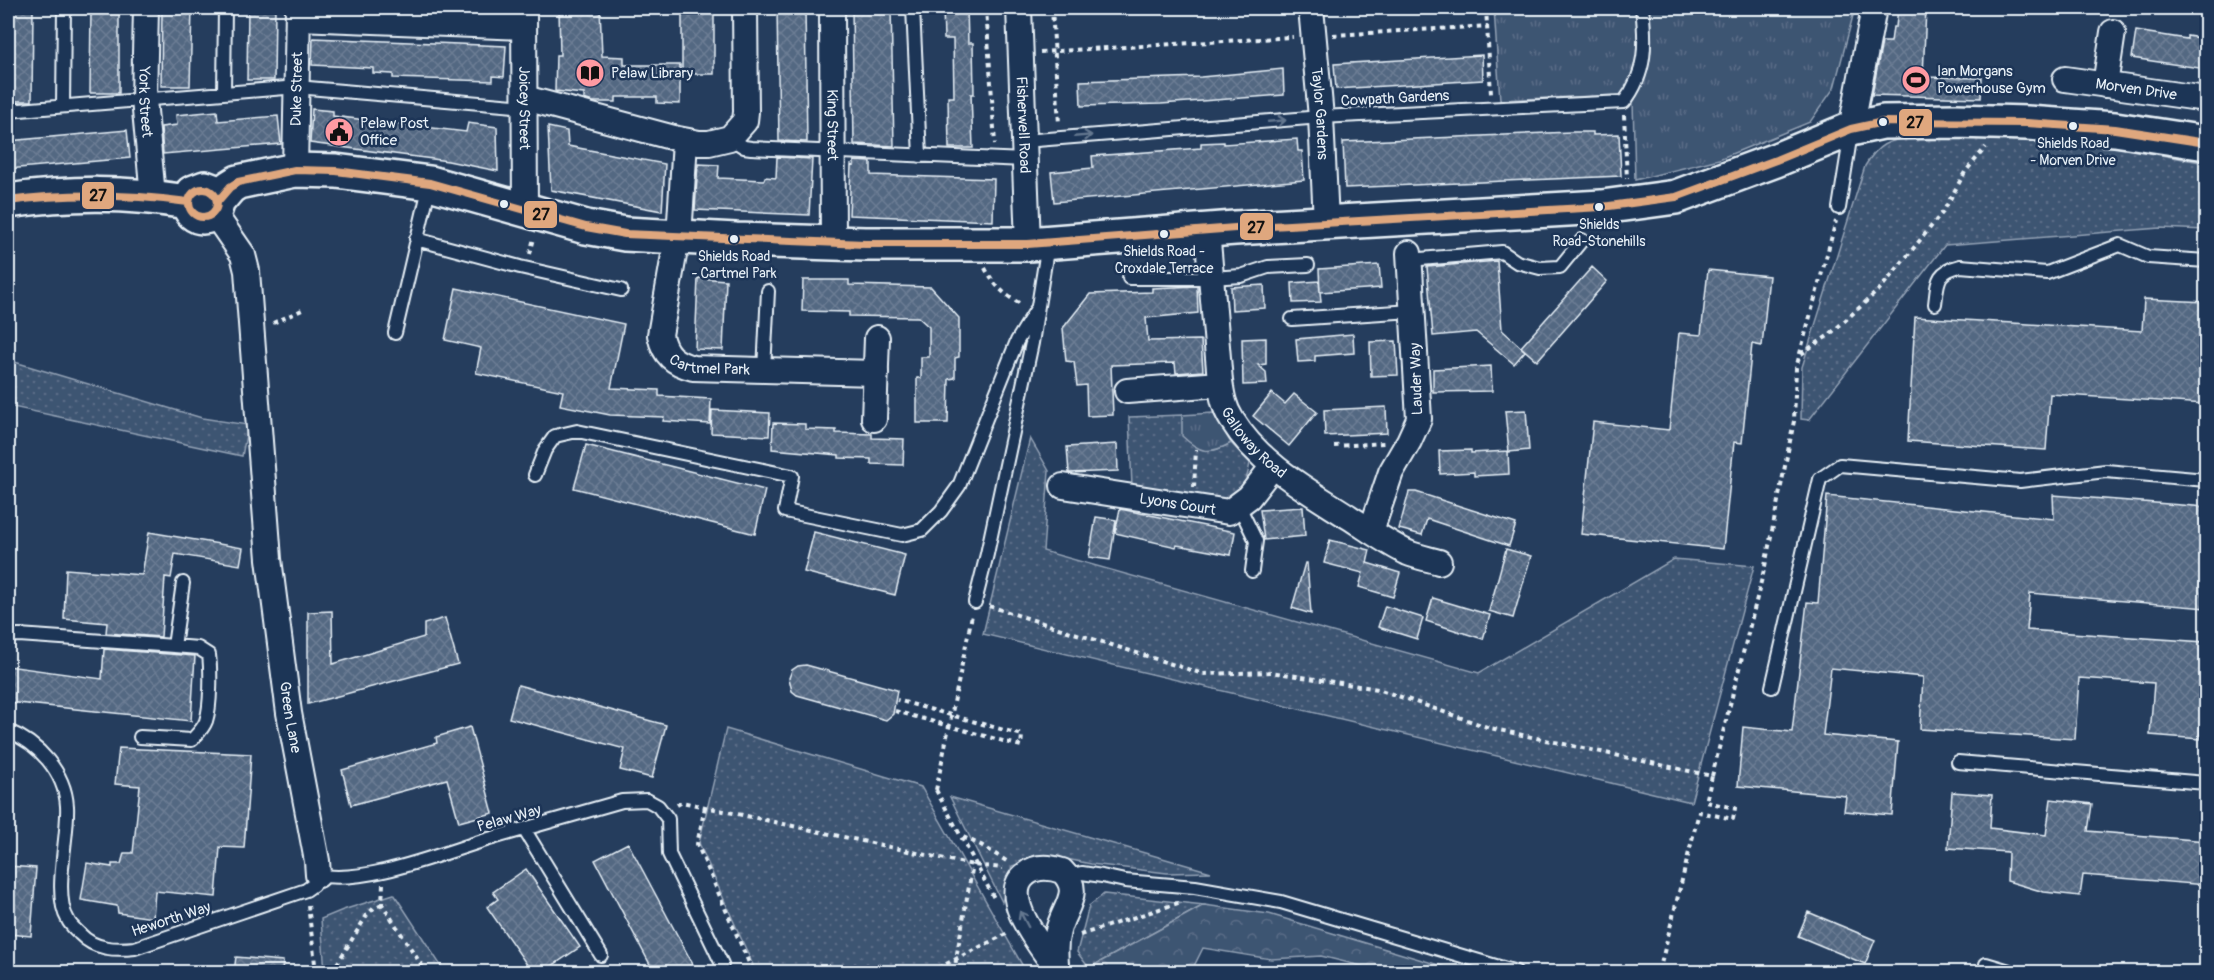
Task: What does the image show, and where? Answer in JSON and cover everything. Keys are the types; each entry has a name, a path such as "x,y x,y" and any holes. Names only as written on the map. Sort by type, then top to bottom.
{"main road":[{"path":"8,201 91,193 153,196 207,205 238,182 295,170 336,171 430,183 586,227 625,234 833,243 973,245 1038,243 1326,222 1629,204 1676,197 1851,129 1883,122 2008,123 2115,129 2206,143"}],"street":[{"name":"York Street","path":"146,8 144,100 153,196"},
{"path":"525,102 685,141 709,143 730,138 745,122 745,8"},
{"name":"King Street","path":"832,8 833,243"},
{"name":"Fisherwell Road","path":"1019,8 1025,150 1038,243"},
{"name":"Taylor Gardens","path":"1311,8 1321,117 1326,222"},
{"path":"1851,129 1874,8"},
{"path":"298,13 524,17"},
{"name":"Duke Street","path":"295,170 298,13"},
{"name":"Joicey Street","path":"524,17 525,210"},
{"path":"2105,85 2113,32"},
{"name":"Morven Drive","path":"2065,79 2206,99"},
{"name":"Cartmel Park","path":"685,141 680,221 660,335 662,345 669,357 693,368 876,373"},
{"path":"207,205 243,255 247,271 252,333"},
{"name":"Galloway Road","path":"1208,230 1220,384 1224,403 1232,420 1273,466 1410,554 1439,562"},
{"name":"Lauder Way","path":"1371,531 1391,472 1418,423 1409,256"},
{"name":"Green Lane","path":"252,333 269,559 289,713 318,861 312,882"},
{"path":"874,419 877,338"},
{"path":"1127,391 1220,384"},
{"name":"Lyons Court","path":"1063,486 1229,512 1249,497 1273,466"},
{"path":"1049,946 1072,892 1067,876 1062,871 1044,868 1032,870 1024,875 1019,883 1017,900 1019,909 1049,946 1057,970"}],"lane":[{"path":"63,106 64,8"},
{"path":"224,92 225,8"},
{"path":"913,8 920,156"},
{"path":"1624,102 1630,95 1643,61 1646,42 1642,8"},
{"path":"8,111 297,87 525,102"},
{"name":"Cowpath Gardens","path":"730,138 744,147 751,148 995,159 1060,138 1321,117 1624,102"},
{"path":"1839,208 1851,129"},
{"path":"395,333 430,183"},
{"path":"416,239 520,267 621,290"},
{"path":"1409,256 1502,252 1517,262 1540,268 1560,267 1582,240"},
{"path":"975,602 1032,343 1036,310 1038,243"},
{"path":"1935,304 1938,279 1946,270 1960,266 2047,273 2120,245 2148,257 2206,261"},
{"path":"1129,278 1241,276 1268,267 1308,265"},
{"path":"764,370 768,291"},
{"path":"535,475 545,450 555,436 577,431 792,476 785,511 902,535 922,530 959,486 1017,341 1036,310"},
{"path":"1292,319 1412,311"},
{"path":"1772,687 1820,479 1840,465 2020,481 2106,471 2206,480"},
{"path":"1239,506 1256,541 1252,571"},
{"path":"174,645 183,583"},
{"path":"8,636 174,645 198,648 209,655 211,670 207,719 201,730 192,740 140,737"},
{"name":"Heworth Way","path":"8,731 34,746 51,763 61,782 67,806 62,898 68,920 84,939 116,950 135,948 312,882"},
{"path":"1958,762 2206,783"},
{"name":"Pelaw Way","path":"312,882 331,877 354,877 383,870 622,801 647,800 658,806 663,813"},
{"path":"663,813 668,819 669,854 722,963"},
{"path":"524,829 601,956"},
{"path":"1067,876 1082,873 1125,881 1212,890 1281,902 1516,972"},
{"path":"1986,964 2013,972"}],"path":[{"path":"986,8 995,159"},
{"path":"1053,8 1060,138"},
{"path":"1486,8 1492,107"},
{"path":"1021,53 1488,26"},
{"path":"1624,102 1629,204"},
{"path":"1800,354 1829,336 1881,288 1943,212 1965,172 2008,123"},
{"path":"1659,972 1699,812 1733,819 1735,808 1706,802 1765,566 1794,421 1796,369 1839,208"},
{"path":"973,245 993,282 1005,294 1036,310"},
{"path":"252,333 302,310"},
{"path":"1335,446 1409,441"},
{"path":"1194,506 1196,449"},
{"path":"975,602 1203,674 1271,672 1378,689 1490,728 1712,776"},
{"path":"955,972 975,865 974,857 936,790 969,630"},
{"path":"895,711 1021,746 1022,735 897,700"},
{"path":"663,813 682,802 975,865 997,903"},
{"path":"705,807 697,844 753,972"},
{"path":"963,837 997,854 1011,865"},
{"path":"383,870 382,904 426,972"},
{"path":"312,882 316,972"},
{"path":"930,972 1011,931 1025,954 1212,890"},
{"path":"332,972 367,915 382,904"}],"green space":[{"path":"1494,8 1855,8 1834,88 1810,122 1719,159 1635,180 1633,101 1620,95 1500,100"},
{"path":"1911,137 2093,143 2206,163 2206,230 2160,228 1945,245 1809,420 1801,419 1802,367 1865,166 1879,148 1896,140"},
{"path":"8,360 202,418 248,425 242,456 8,406"},
{"path":"1213,413 1231,443 1211,451 1194,446 1182,436 1182,415"},
{"path":"1182,415 1183,436 1195,446 1211,451 1231,443 1250,463 1243,485 1227,502 1132,486 1129,417"},
{"path":"1030,438 1049,471 1043,551 1479,673 1674,559 1754,566 1691,802 983,634"},
{"path":"726,729 921,787 1025,970 1015,972 756,972 699,843"},
{"path":"950,797 1211,872 1167,873 1091,864 1047,855 1012,866 1002,902"},
{"path":"394,894 445,972 325,972 321,919"},
{"path":"1104,894 1204,905 1089,968 1077,952 1089,906"},
{"path":"1204,905 1269,914 1462,972 1385,972 1321,956 1271,959 1203,948 1192,970 1183,972 1089,972 1089,968"}],"building":[{"path":"8,8 33,8 32,101 8,101"},
{"path":"91,8 119,8 119,93 90,93"},
{"path":"162,8 192,8 190,86 161,86"},
{"path":"248,8 275,8 274,80 247,80"},
{"path":"559,8 600,8 602,56 624,57 624,65 680,65 680,104 657,103 657,97 616,97 616,102 593,102 584,99 584,94 555,91 556,55 560,55"},
{"path":"682,8 714,8 714,74 682,74"},
{"path":"777,8 805,8 807,142 779,141"},
{"path":"852,8 891,8 894,146 854,144"},
{"path":"943,8 967,8 968,43 973,43 974,94 971,94 973,148 949,148 948,97 954,97 953,39 944,39"},
{"path":"1898,8 1926,8 1923,77 1982,78 1981,98 1872,95 1882,42 1891,42 1893,27 1896,27"},
{"path":"2136,31 2187,39 2187,36 2206,39 2206,69 2132,58"},
{"path":"313,38 506,46 504,77 493,76 493,81 393,78 393,74 373,73 373,68 312,65"},
{"path":"1482,55 1483,80 1336,89 1334,64"},
{"path":"1283,69 1284,95 1161,104 1081,106 1080,81 1201,77"},
{"path":"312,109 333,111 333,116 466,132 468,123 497,127 498,171 448,161 310,143"},
{"path":"217,111 218,121 278,116 281,144 163,154 161,127 177,125 176,115"},
{"path":"548,127 567,131 568,146 665,164 662,211 551,190"},
{"path":"127,130 130,158 8,169 8,141"},
{"path":"1593,132 1593,135 1619,134 1621,176 1345,188 1343,142"},
{"path":"1297,139 1298,151 1302,151 1304,180 1054,202 1051,172 1093,168 1092,156 1201,148 1201,143 1224,142 1224,144"},
{"path":"777,157 812,159 809,215 695,210 698,164 719,165 718,178 764,180 765,177 776,178"},
{"path":"854,161 871,162 871,175 994,179 993,221 849,215 851,165 854,166"},
{"path":"1497,261 1502,330 1525,351 1514,364 1476,332 1433,336 1427,267"},
{"path":"1379,265 1381,288 1320,292 1319,269"},
{"path":"1592,267 1607,281 1537,361 1521,347"},
{"path":"1708,270 1769,276 1762,346 1752,344 1742,443 1734,442 1723,549 1581,534 1593,422 1669,430 1679,333 1701,335"},
{"path":"698,278 726,280 723,350 695,349"},
{"path":"803,280 849,280 849,285 931,287 959,318 959,357 955,358 955,378 949,379 948,423 917,423 917,378 921,378 921,357 929,357 929,327 918,317 849,316 849,312 802,311"},
{"path":"1319,281 1321,302 1293,303 1292,283"},
{"path":"1264,285 1265,308 1232,310 1231,287"},
{"path":"1197,286 1198,313 1146,318 1148,341 1200,340 1203,371 1176,373 1175,363 1111,365 1113,415 1087,416 1086,385 1077,386 1074,362 1066,361 1063,328 1090,294 1152,292 1152,288"},
{"path":"456,288 624,324 611,388 659,390 659,396 711,399 710,424 663,421 664,417 610,415 560,405 563,391 476,373 481,348 445,340"},
{"path":"2144,299 2206,302 2206,404 2050,394 2046,450 1908,441 1915,317 2142,331"},
{"path":"1353,334 1354,353 1315,356 1315,361 1298,362 1296,339"},
{"path":"1266,338 1266,364 1258,365 1266,372 1267,384 1243,385 1242,339"},
{"path":"1396,341 1398,375 1371,376 1370,342"},
{"path":"1491,366 1492,391 1433,392 1433,369"},
{"path":"1272,393 1285,404 1294,394 1317,412 1289,446 1253,416"},
{"path":"1386,407 1387,433 1325,436 1324,410"},
{"path":"712,410 770,413 769,436 711,433"},
{"path":"1526,410 1529,450 1509,452 1505,411"},
{"path":"773,423 805,424 805,429 836,430 836,433 872,434 872,438 904,439 903,465 871,464 871,459 839,458 839,455 772,449"},
{"path":"1117,444 1118,471 1069,473 1067,447"},
{"path":"586,445 765,490 755,534 574,488"},
{"path":"1471,450 1471,453 1508,451 1509,474 1474,476 1474,472 1440,474 1439,451"},
{"path":"1409,492 1416,492 1516,524 1509,546 1427,519 1422,535 1399,529"},
{"path":"2053,495 2206,507 2206,608 2030,593 2027,630 2205,642 2200,739 2150,735 2154,683 2079,678 2075,739 1920,729 1923,677 1831,668 1823,735 1898,742 1892,815 1844,811 1846,796 1738,786 1743,727 1792,732 1807,602 1818,603 1827,496 2054,519"},
{"path":"1303,507 1305,536 1264,540 1260,510"},
{"path":"1120,509 1235,532 1231,555 1177,545 1176,547 1115,533"},
{"path":"1096,517 1116,520 1110,560 1089,557"},
{"path":"149,532 243,548 240,565 175,554 171,578 165,577 161,637 106,633 107,623 64,619 66,569 142,575"},
{"path":"814,532 905,555 895,595 804,572"},
{"path":"1330,540 1370,550 1367,563 1400,573 1393,597 1359,587 1363,573 1324,563"},
{"path":"1506,549 1531,556 1513,618 1489,611"},
{"path":"1305,563 1307,563 1311,614 1292,608"},
{"path":"1433,598 1490,615 1483,639 1426,621"},
{"path":"1385,606 1423,618 1417,639 1378,627"},
{"path":"332,611 333,664 424,637 424,624 445,618 458,664 308,704 308,612"},
{"path":"104,649 195,656 191,721 8,702 8,666 102,679"},
{"path":"806,665 897,690 893,714 886,720 797,695 792,691 789,678 792,670"},
{"path":"518,685 666,725 652,778 620,770 625,749 509,718"},
{"path":"470,727 493,813 459,822 447,779 351,805 342,770 437,743 436,737"},
{"path":"119,748 251,754 244,848 220,847 216,897 155,891 153,918 118,913 117,906 81,900 87,863 112,867 112,864 121,864 124,853 133,853 140,786 115,784"},
{"path":"1952,792 1992,795 1990,828 2046,835 2051,799 2092,804 2088,831 2206,841 2206,885 2083,875 2080,896 2044,892 2007,881 2008,852 1948,848"},
{"path":"628,843 697,972 654,972 595,860"},
{"path":"8,866 36,868 31,936 8,934"},
{"path":"526,869 580,947 543,972 532,972 487,907 498,899 493,892"},
{"path":"1808,912 1875,940 1865,964 1798,936"},
{"path":"236,957 283,961 282,972 234,972"}],"transit line":[{"name":"27","path":"218,201 230,187 238,182 295,170 336,171 430,183 586,227 625,234 865,244 1028,244 1235,228 1602,207 1676,197 1851,129 1883,122 2027,123 2115,129 2206,143"},
{"name":"27","path":"203,189 213,193 217,203 213,213 203,217 193,213 189,203 193,193 203,189"},
{"name":"27","path":"8,201 98,196 143,197 188,202"}],"place":[{"name":"Pelaw Library","path":"590,73"},
{"name":"Ian Morgans Powerhouse Gym","path":"1916,80"},
{"name":"Shields Road - Morven Drive","path":"2073,126"},
{"name":"Pelaw Post Office","path":"339,132"},
{"name":"Shields Road-Stonehills","path":"1599,207"},
{"name":"Shields Road - Croxdale Terrace","path":"1164,234"},
{"name":"Shields Road - Cartmel Park","path":"734,239"}]}
